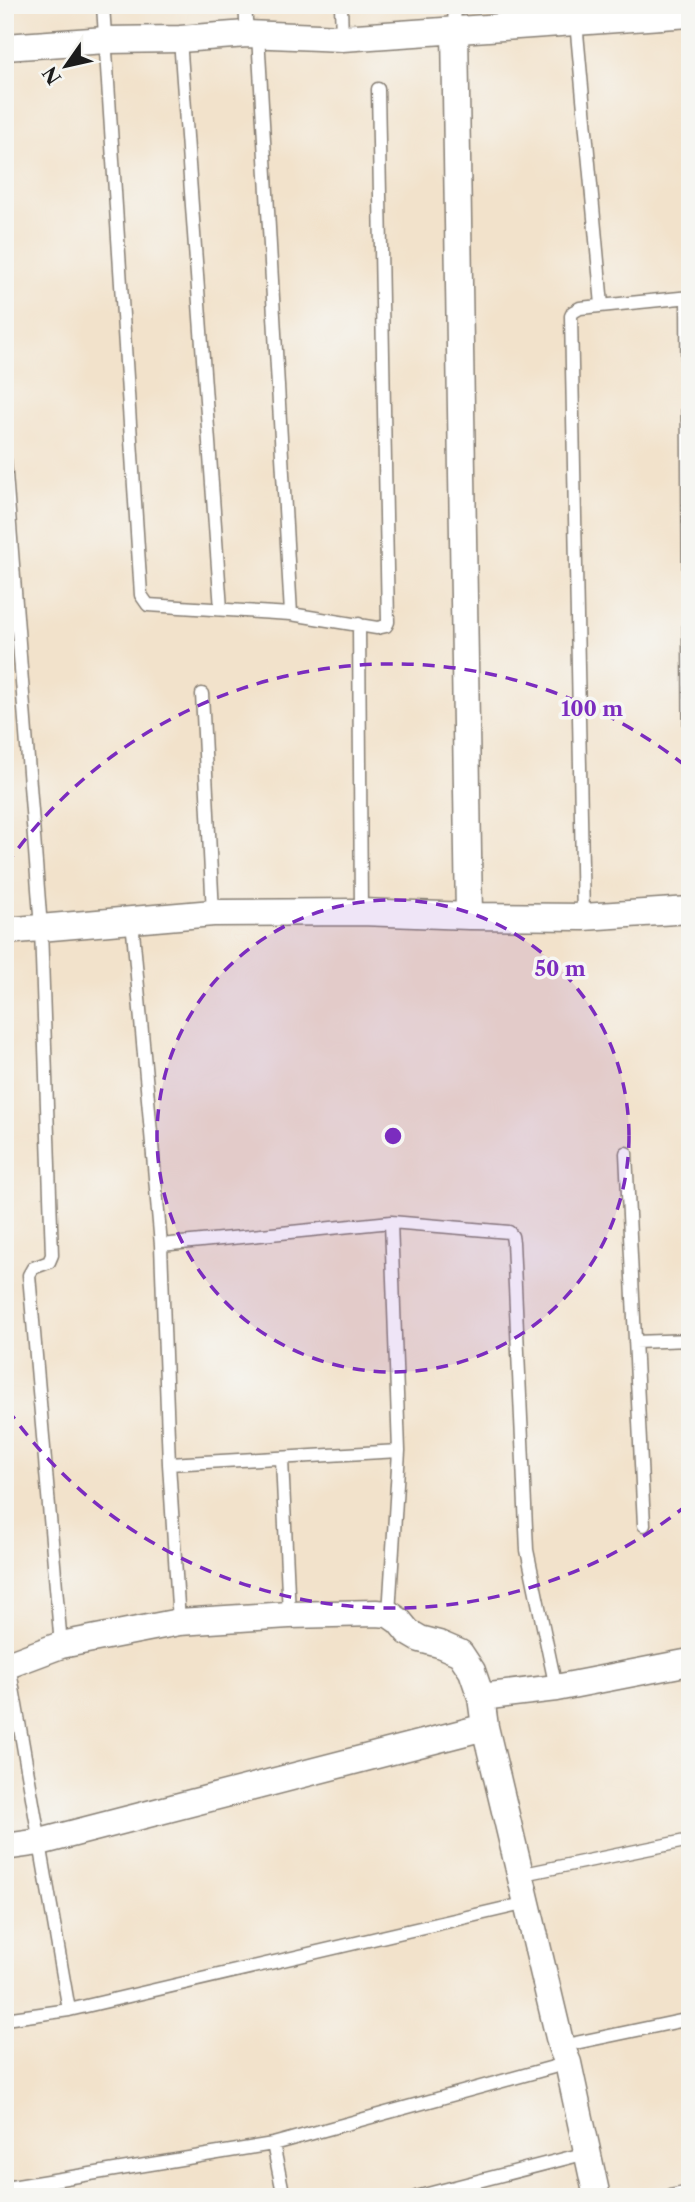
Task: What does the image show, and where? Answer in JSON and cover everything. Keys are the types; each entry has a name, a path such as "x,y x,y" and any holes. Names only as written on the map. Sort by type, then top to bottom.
{"street":[{"path":"5,47 252,34 342,38 454,18 690,14"},
{"path":"454,18 469,916"},
{"path":"5,931 213,913 361,912 583,917 690,910"},
{"path":"7,1666 61,1645 179,1622 289,1615 389,1614 420,1639 460,1653 472,1671 481,1697 485,1727 519,1875 565,2054 597,2197"},
{"path":"481,1697 556,1688 690,1662"},
{"path":"5,1847 40,1842 485,1727"}],"lane":[{"path":"103,5 141,595 148,605 291,614 377,628 386,626 388,622 378,89"},
{"path":"245,5 252,34 291,614"},
{"path":"341,5 342,38"},
{"path":"570,16 602,305"},
{"path":"180,39 221,609"},
{"path":"583,917 571,316 576,309 688,297 690,795"},
{"path":"5,461 41,928 52,1255 49,1262 33,1268 29,1275 61,1645"},
{"path":"359,624 361,912"},
{"path":"202,694 213,913"},
{"path":"132,920 161,1245 169,1464 179,1622"},
{"path":"626,1153 644,1525"},
{"path":"161,1245 391,1222 509,1232 512,1236 527,1550 556,1688"},
{"path":"389,1614 400,1451 391,1222"},
{"path":"635,1342 690,1340"},
{"path":"169,1464 400,1451"},
{"path":"282,1459 289,1615"},
{"path":"7,1666 69,2010"},
{"path":"519,1875 690,1840"},
{"path":"5,2019 69,2010 527,1903"},
{"path":"5,2188 273,2144 565,2054 690,2019"},
{"path":"273,2144 284,2197"},
{"path":"416,2197 587,2153"},
{"path":"664,2197 690,2192"}]}
